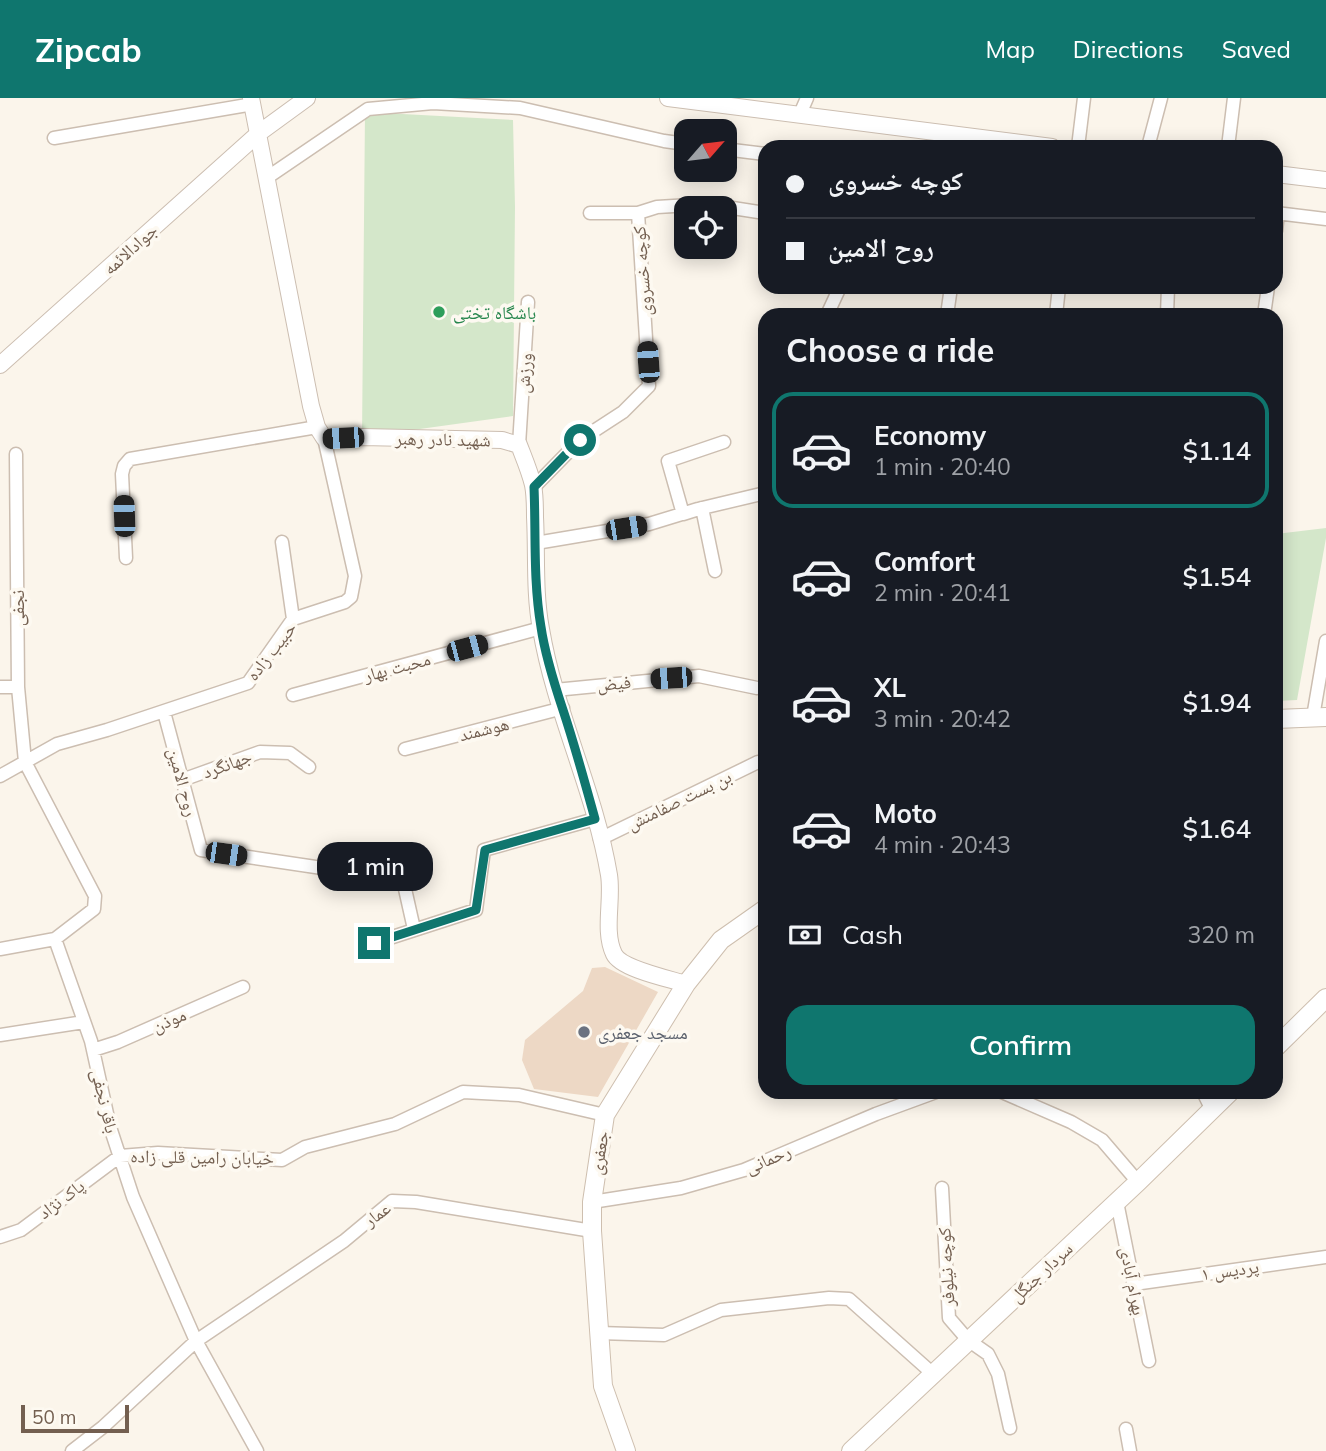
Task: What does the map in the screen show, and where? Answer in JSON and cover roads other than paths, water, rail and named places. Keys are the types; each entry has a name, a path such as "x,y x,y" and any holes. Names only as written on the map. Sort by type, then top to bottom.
{"main road":[{"path":"1283,719 1320,717"},
{"name":"جعفری","path":"626,1451 603,1386 592,1231 592,1202 606,1115 687,984 721,940 758,914"},
{"path":"1283,1040 1326,998"},
{"name":"سردار جنگل","path":"851,1451 1223,1099"}],"street":[{"name":"جوادالائمه","path":"0,365 259,133 307,98"},
{"path":"668,98 999,140"},
{"path":"800,114 807,98"},
{"path":"1079,140 1084,98"},
{"path":"1150,140 1160,98"},
{"path":"1229,140 1234,98"},
{"path":"54,138 252,101 311,407 320,433 130,459 122,474 126,558"},
{"path":"268,177 368,109 433,103 520,108 674,142"},
{"path":"737,151 758,153"},
{"path":"1283,175 1326,180"},
{"path":"590,213 638,212 657,207 707,204 758,211"},
{"name":"کوچه خسروی","path":"534,487 580,440 623,412 649,386 638,212"},
{"path":"1283,214 1326,219"},
{"name":"ورزش","path":"519,445 528,302"},
{"name":"شهید نادر رهبر","path":"320,433 362,437 502,440 519,445"},
{"name":"حبیب زاده","path":"0,776 57,744 248,683 293,619 345,602 351,597 355,576 320,433"},
{"path":"683,514 668,461 724,442"},
{"path":"519,445 534,487 535,580 541,628 555,690 563,708 610,877 611,940 615,957 626,965 687,984"},
{"name":"نجفی","path":"16,454 18,687 25,762"},
{"path":"536,542 649,524 758,496"},
{"path":"702,508 715,571"},
{"path":"282,542 293,619"},
{"name":"محبت بهار","path":"293,695 541,628"},
{"path":"1320,717 1326,641"},
{"name":"فیض","path":"555,690 699,676 757,688"},
{"path":"0,687 18,687"},
{"name":"هوشمند","path":"405,749 563,708"},
{"name":"روح الامین","path":"164,712 201,850 403,880 414,929"},
{"name":"جهانگرد","path":"182,780 260,752 290,753 309,767"},
{"path":"0,949 55,939 94,909 95,896 25,762"},
{"name":"بن بست صفامنش","path":"600,839 758,762"},
{"path":"374,943 476,910 485,850 595,819"},
{"name":"باقر نجفی","path":"55,939 93,1050 110,1127 133,1197 196,1341 257,1451"},
{"name":"موذن","path":"93,1050 118,1042 243,987"},
{"path":"0,1035 84,1023"},
{"name":"خیابان رامین قلی زاده","path":"120,1156 158,1153 282,1160 305,1147 395,1124 463,1092 519,1096 606,1115"},
{"name":"رحمانی","path":"592,1202 681,1188 744,1170 917,1099"},
{"path":"1018,1099 1071,1122 1102,1140 1138,1182"},
{"path":"1206,1099 1212,1110"},
{"name":"پاک نژاد","path":"0,1237 21,1230 120,1156"},
{"name":"کوچه نیلوفر","path":"942,1188 949,1318 968,1340 988,1354 998,1374 1010,1428"},
{"name":"عمار","path":"72,1451 103,1427 196,1341 344,1241 392,1201 416,1202 592,1231"},
{"name":"بهرام آبادی","path":"1117,1202 1149,1361"},
{"name":"پردیس ۱","path":"1133,1283 1326,1257"},
{"path":"599,1333 664,1335 721,1310 829,1298 849,1299 932,1373"},
{"path":"1125,1429 1130,1451"}],"place":[{"name":"باشگاه تختی","path":"439,312"},
{"name":"مسجد جعفری","path":"584,1032"}]}
